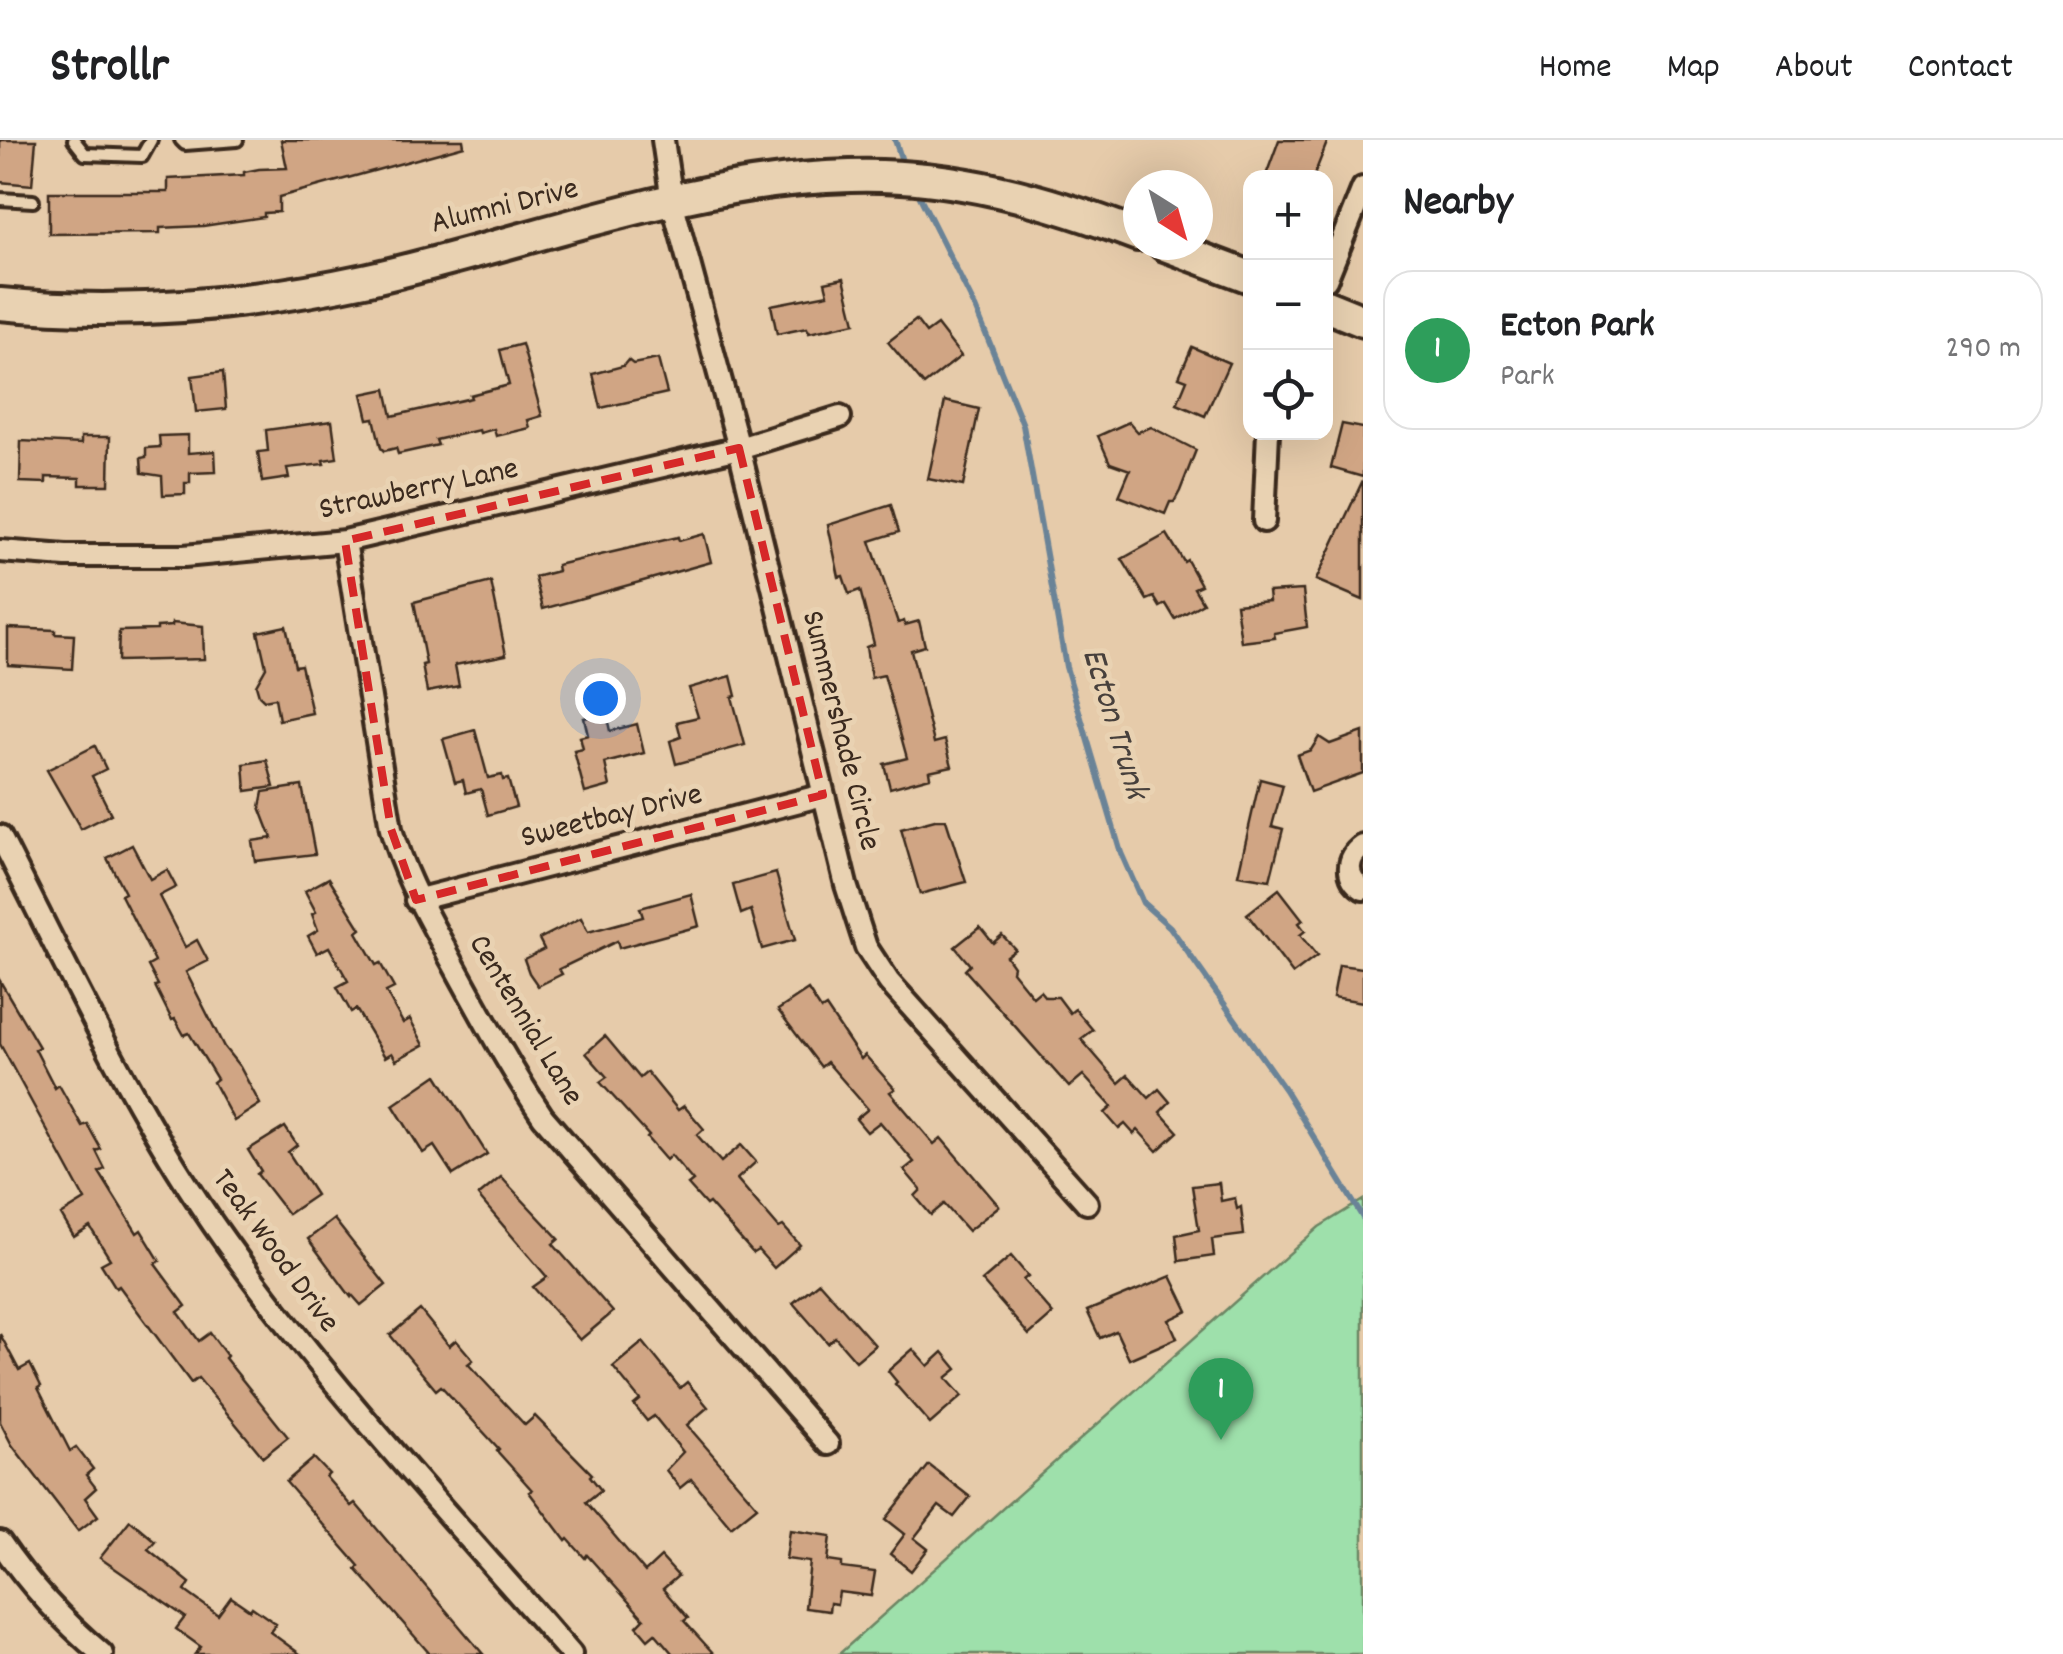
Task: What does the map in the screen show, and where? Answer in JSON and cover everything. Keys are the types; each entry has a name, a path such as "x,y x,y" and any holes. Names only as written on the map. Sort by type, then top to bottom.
{"main road":[{"name":"Alumni Drive","path":"0,304 113,308 280,296 371,278 672,201 788,179 921,178 1012,192 1123,230"},
{"path":"1205,260 1243,274"},
{"path":"1333,309 1363,322"}],"street":[{"name":"Summershade Circle","path":"663,140 672,201 855,918 874,960 900,994 1087,1203"},
{"path":"1333,263 1363,188"},
{"name":"Strawberry Lane","path":"0,551 66,556 184,556 345,541 738,448 840,417"},
{"path":"1264,522 1268,440"},
{"name":"Centennial Lane","path":"345,541 391,829 416,900 507,1064 542,1117 828,1444"},
{"name":"Sweetbay Drive","path":"416,900 823,795"},
{"name":"Teak Wood Drive","path":"0,836 118,1067 222,1238 317,1362 571,1654"},
{"path":"1363,846 1354,852 1349,868 1355,884 1363,889"},
{"path":"0,1542 16,1566 102,1654"}],"lane":[{"path":"74,140 84,154 142,156 150,140"},
{"path":"181,140 185,144 237,140"},
{"path":"0,198 33,202"}],"highlighted area":[{"path":"739,448 823,795 416,900 391,829 345,541"}],"green space":[{"path":"1363,1200 1363,1654 839,1654 1319,1227"}],"building":[{"path":"0,140 36,140 32,185 0,182"},
{"path":"281,140 463,140 464,146 279,197 279,212 264,213 264,217 160,228 160,233 49,234 49,192 168,192 168,179 244,175 259,169 287,168"},
{"path":"1279,140 1328,140 1316,170 1268,170"},
{"path":"844,278 855,323 809,333 807,328 777,334 771,305 828,294 825,282"},
{"path":"916,320 926,333 937,325 961,356 924,385 888,342"},
{"path":"522,344 542,416 528,420 530,428 496,436 494,429 480,433 479,430 398,454 396,448 381,448 374,418 368,419 362,394 386,389 392,416 471,398 470,395 509,385 500,350"},
{"path":"1192,347 1229,363 1205,416 1177,404 1187,380 1179,377"},
{"path":"658,359 667,393 601,408 593,374 623,366 628,360 633,364"},
{"path":"223,372 226,409 196,412 192,376"},
{"path":"945,401 979,409 963,486 928,479"},
{"path":"332,421 337,458 323,460 324,464 287,468 289,478 262,482 258,452 268,451 266,430"},
{"path":"1129,422 1138,432 1151,427 1196,450 1180,491 1165,514 1119,496 1130,470 1110,463 1098,436"},
{"path":"1342,424 1363,428 1363,477 1331,468"},
{"path":"188,435 188,453 215,451 216,472 190,473 185,494 163,495 162,476 142,473 141,458 146,457 146,448 160,447 159,436"},
{"path":"81,437 110,437 109,485 80,485 80,478 46,477 46,483 20,482 21,441 81,444"},
{"path":"1363,480 1363,600 1316,580"},
{"path":"891,505 899,532 870,541 898,623 919,621 925,646 911,650 934,743 945,740 952,766 929,771 930,777 890,788 884,764 907,758 884,675 871,678 866,647 874,644 860,590 849,594 843,576 839,577 828,525"},
{"path":"704,534 711,562 543,609 535,577 558,571 557,565"},
{"path":"1167,534 1201,585 1194,588 1203,603 1175,619 1166,604 1160,607 1154,597 1147,600 1122,559"},
{"path":"491,582 506,655 455,665 459,686 427,692 422,665 426,664 414,602"},
{"path":"1303,590 1307,627 1274,633 1275,638 1241,642 1236,604 1269,601 1268,592"},
{"path":"172,623 203,626 204,659 118,661 119,631 157,630"},
{"path":"286,626 295,666 301,665 312,713 279,720 275,698 264,700 256,685 266,667 258,632"},
{"path":"8,628 74,635 72,669 8,665"},
{"path":"731,676 736,696 732,697 745,745 676,764 670,741 681,737 677,722 698,717 689,688"},
{"path":"606,713 610,731 637,724 644,753 605,763 610,786 585,793 574,751 583,749 580,737 588,735 584,718"},
{"path":"475,730 488,778 502,775 503,780 508,779 516,807 488,815 481,789 466,793 463,780 455,782 443,739"},
{"path":"1363,732 1363,773 1310,792 1297,755 1311,750 1319,737 1330,744"},
{"path":"95,746 106,769 92,776 111,814 81,829 47,770"},
{"path":"267,760 274,787 246,791 244,764"},
{"path":"1260,779 1283,785 1272,826 1283,829 1270,880 1238,875"},
{"path":"302,786 315,854 255,861 252,841 272,838 260,807 263,792"},
{"path":"946,820 966,882 920,894 901,829"},
{"path":"132,845 150,879 167,870 176,887 159,896 185,947 197,940 208,961 186,972 224,1047 260,1104 234,1121 213,1082 217,1079 189,1033 184,1035 172,1020 155,986 158,985 148,966 155,962 107,858"},
{"path":"776,873 795,940 762,949 751,910 741,914 733,885"},
{"path":"329,878 361,929 357,932 376,965 380,963 394,988 386,992 403,1023 410,1019 424,1045 396,1060 392,1053 385,1057 356,1009 351,1012 337,987 348,981 329,947 317,953 308,936 318,930 312,914 316,912 305,891"},
{"path":"1279,889 1303,920 1299,923 1305,931 1300,935 1317,956 1293,974 1247,914"},
{"path":"691,894 699,926 619,948 617,941 559,969 562,974 538,986 529,973 524,959 544,949 539,939 581,918 588,932 643,917 640,908"},
{"path":"980,927 993,943 1002,935 1015,949 1006,956 1012,971 1033,997 1040,991 1045,997 1058,997 1070,1013 1075,1009 1093,1030 1081,1039 1119,1083 1128,1075 1149,1098 1159,1089 1170,1102 1160,1112 1178,1132 1157,1151 1138,1130 1134,1134 1125,1124 1119,1129 1105,1113 1112,1107 1083,1075 1069,1087 965,970 970,965 955,947"},
{"path":"1339,965 1363,968 1363,1002 1333,997"},
{"path":"0,981 39,1047 35,1049 55,1088 59,1085 82,1126 87,1124 101,1149 96,1151 105,1169 99,1172 137,1233 141,1230 160,1261 155,1264 186,1306 178,1312 199,1341 210,1333 288,1437 263,1457 198,1378 191,1383 119,1286 116,1288 101,1264 110,1259 90,1227 74,1237 61,1215 85,1200 0,1044"},
{"path":"808,990 821,1010 826,1007 861,1059 865,1055 895,1089 890,1092 934,1144 941,1138 999,1206 968,1231 944,1204 931,1215 915,1196 921,1190 904,1170 914,1162 880,1122 867,1132 856,1119 868,1109 827,1062 821,1067 778,1010"},
{"path":"605,1036 640,1078 647,1072 678,1110 684,1106 704,1129 697,1135 721,1162 741,1145 756,1162 737,1179 779,1228 783,1226 800,1245 774,1268 758,1250 753,1253 709,1203 706,1205 688,1185 693,1181 671,1155 666,1160 600,1082 607,1077 586,1053"},
{"path":"437,1075 487,1154 453,1175 434,1146 423,1153 393,1105"},
{"path":"285,1127 297,1145 288,1152 316,1195 288,1214 257,1174 261,1171 248,1150"},
{"path":"501,1177 559,1239 553,1244 613,1312 580,1340 533,1287 547,1277 478,1196"},
{"path":"1219,1183 1221,1201 1235,1198 1237,1209 1241,1207 1244,1235 1212,1239 1214,1256 1179,1261 1176,1235 1199,1230 1192,1186"},
{"path":"334,1219 386,1285 361,1305 308,1239"},
{"path":"1011,1256 1028,1276 1023,1280 1053,1314 1029,1335 982,1281"},
{"path":"1171,1276 1188,1311 1169,1320 1177,1338 1129,1359 1116,1331 1100,1338 1087,1311"},
{"path":"819,1282 875,1345 856,1361 835,1337 828,1343 793,1303"},
{"path":"420,1310 449,1346 456,1340 473,1360 468,1364 525,1425 535,1416 592,1474 601,1490 586,1502 645,1572 661,1557 678,1576 663,1589 688,1618 684,1621 714,1654 673,1654 655,1633 648,1639 637,1626 644,1619 587,1555 585,1558 566,1541 499,1449 441,1386 436,1390 390,1335"},
{"path":"0,1334 19,1370 30,1364 70,1451 76,1447 93,1469 86,1475 96,1488 85,1498 98,1516 78,1531 12,1445 0,1422"},
{"path":"643,1342 680,1388 687,1382 708,1407 687,1425 757,1506 731,1527 691,1479 680,1488 666,1470 683,1452 654,1416 647,1421 634,1405 640,1400 613,1367"},
{"path":"913,1349 928,1366 943,1352 957,1369 946,1378 962,1396 930,1424 888,1371"},
{"path":"314,1458 351,1506 355,1503 483,1654 430,1654 356,1569 359,1566 286,1482"},
{"path":"929,1465 970,1497 954,1517 939,1506 914,1538 928,1549 911,1571 890,1554 905,1534 886,1519"},
{"path":"130,1520 155,1541 148,1549 190,1583 185,1591 218,1615 231,1597 250,1610 252,1607 276,1624 270,1632 300,1654 195,1654 201,1647 176,1629 185,1617 100,1558"},
{"path":"790,1530 831,1536 828,1561 842,1563 842,1568 875,1572 871,1596 839,1592 837,1604 830,1603 829,1611 805,1608 810,1562 786,1559"}],"waterway":[{"name":"Ecton Trunk","path":"895,140 901,158"},
{"name":"Ecton Trunk","path":"920,197 975,307 1023,425 1066,667 1121,853 1143,903 1170,927 1285,1090 1363,1218"}],"place":[{"name":"Ecton Park","path":"1221,1440"}]}
